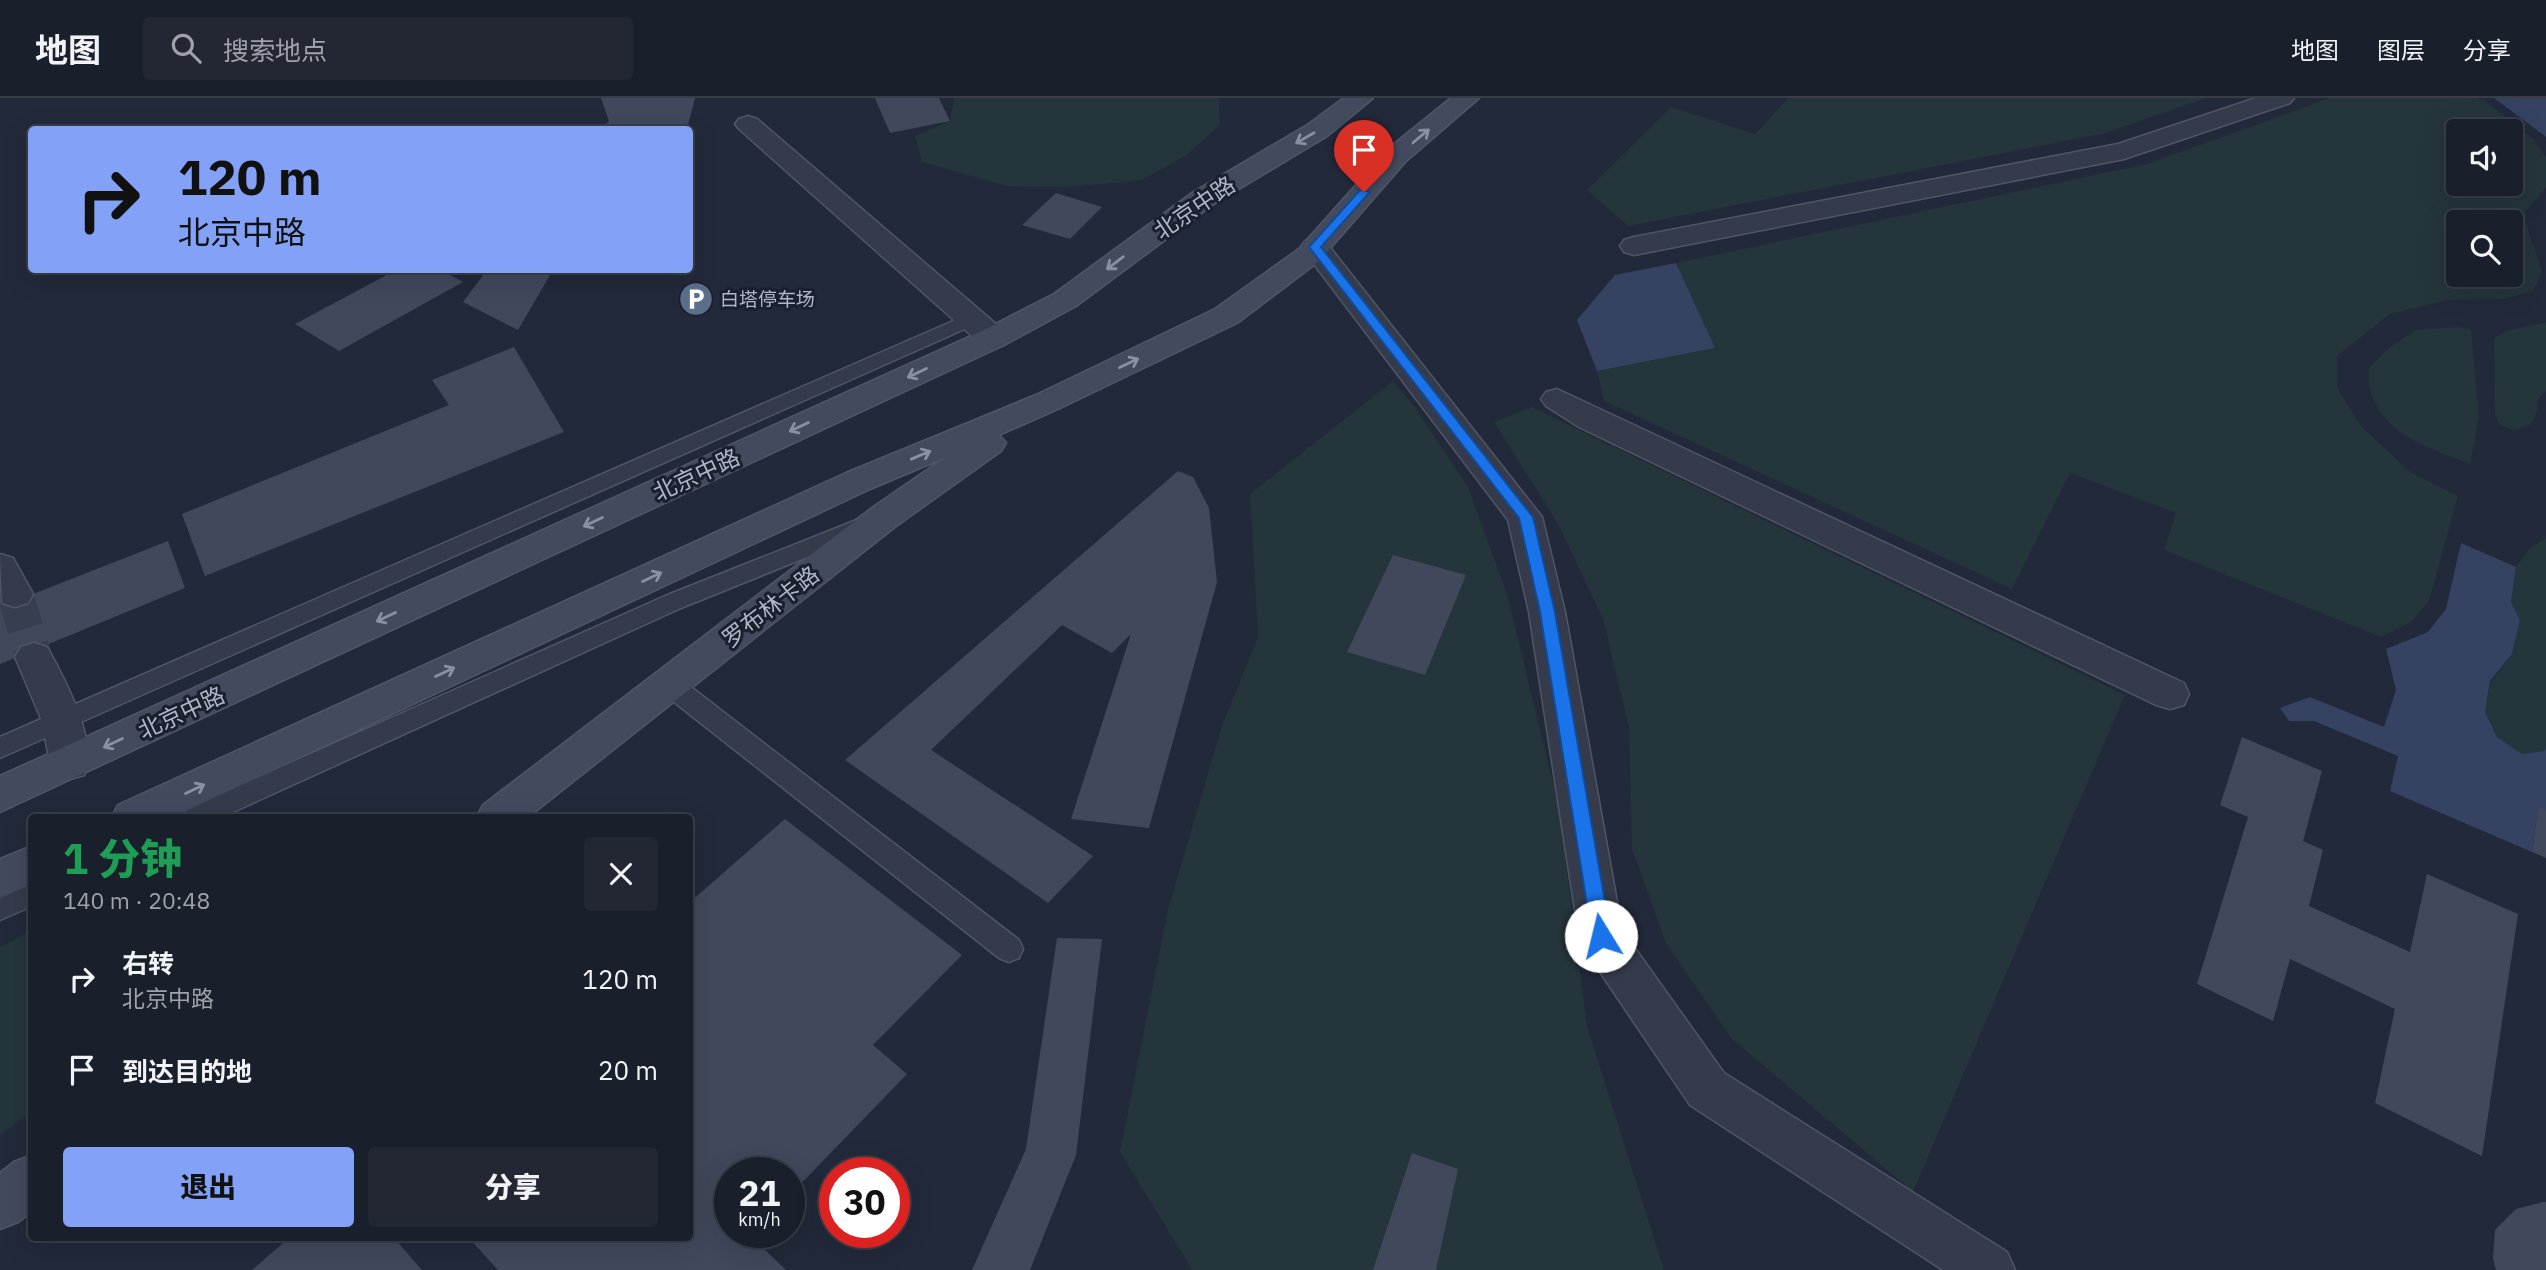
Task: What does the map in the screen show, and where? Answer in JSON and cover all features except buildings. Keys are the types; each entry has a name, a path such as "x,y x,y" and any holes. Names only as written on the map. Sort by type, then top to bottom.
{"main road":[{"name":"北京中路","path":"0,794 993,338 1065,300 1202,199 1318,130 1360,98"},
{"path":"139,814 858,481 1047,402 1226,316 1309,255 1397,155 1466,98"},
{"name":"罗布林卡路","path":"502,814 884,517 1047,402"},
{"path":"0,879 28,866"},
{"path":"0,1205 28,1183"}],"street":[{"path":"1634,246 2124,151 2281,98"},
{"path":"748,124 969,320 993,338"},
{"path":"1315,247 1525,517 1547,612 1601,936 1707,1089 1989,1270"},
{"path":"1557,399 1590,419 2170,694"},
{"path":"34,657 62,721 70,763"}],"lane":[{"path":"0,748 969,320"},
{"path":"203,814 673,602 884,517"},
{"path":"669,684 1009,949"},
{"path":"0,908 28,895"}],"shaded area":[{"path":"954,98 1219,98 1220,125 1187,155 1142,180 1071,187 1007,186 922,162 915,136 950,121"},
{"path":"1788,98 2207,98 2102,134 1628,226 1587,190 1671,107 1755,134"},
{"path":"2330,98 2477,98 2508,119 2446,119 2446,196 2523,196 2523,130 2533,138 2546,157 2546,188 2523,214 2542,272 2533,291 2504,299 2448,300 2390,314 2337,356 2337,387 2360,425 2410,472 2458,496 2429,601 2411,622 2381,637 2164,550 2176,513 2070,473 2012,589 1604,401 1597,371 1714,348 1676,263 2147,164"},
{"path":"2546,322 2546,391 2537,400 2537,412 2531,424 2515,431 2500,425 2495,415 2494,338 2506,331"},
{"path":"2455,327 2471,329 2479,417 2470,464 2416,442 2400,432 2386,420 2376,405 2370,388 2369,367 2389,348 2416,330"},
{"path":"1393,381 1413,405 1468,487 1507,594 1558,803 1587,1026 1664,1270 1192,1270 1120,1152 1168,909 1222,726 1258,637 1250,494"},
{"path":"1532,407 2125,695 1913,1192 1731,1038 1666,943 1632,849 1629,728 1603,619 1558,524 1494,422"},
{"path":"2546,538 2546,748 2544,751 2522,754 2497,737 2485,712 2490,684 2512,654 2520,620 2511,602 2516,567 2529,549"},
{"path":"28,933 28,1114 0,1135 0,947"}],"water":[{"path":"2494,98 2546,98 2546,137"},
{"path":"1676,263 1715,348 1597,371 1577,320 1615,275"},
{"path":"2461,543 2516,567 2511,602 2520,620 2512,654 2490,681 2485,712 2497,737 2522,754 2544,751 2546,748 2546,810 2538,808 2532,852 2390,791 2398,756 2314,721 2289,721 2280,708 2310,697 2384,727 2396,690 2386,649 2428,632 2446,609"}],"tunnel":[{"path":"15,594 34,657"}],"place":[{"name":"白塔停车场","path":"696,299"}],"route":[{"path":"1364,192 1315,247 1525,517 1547,612 1601,936"}]}
